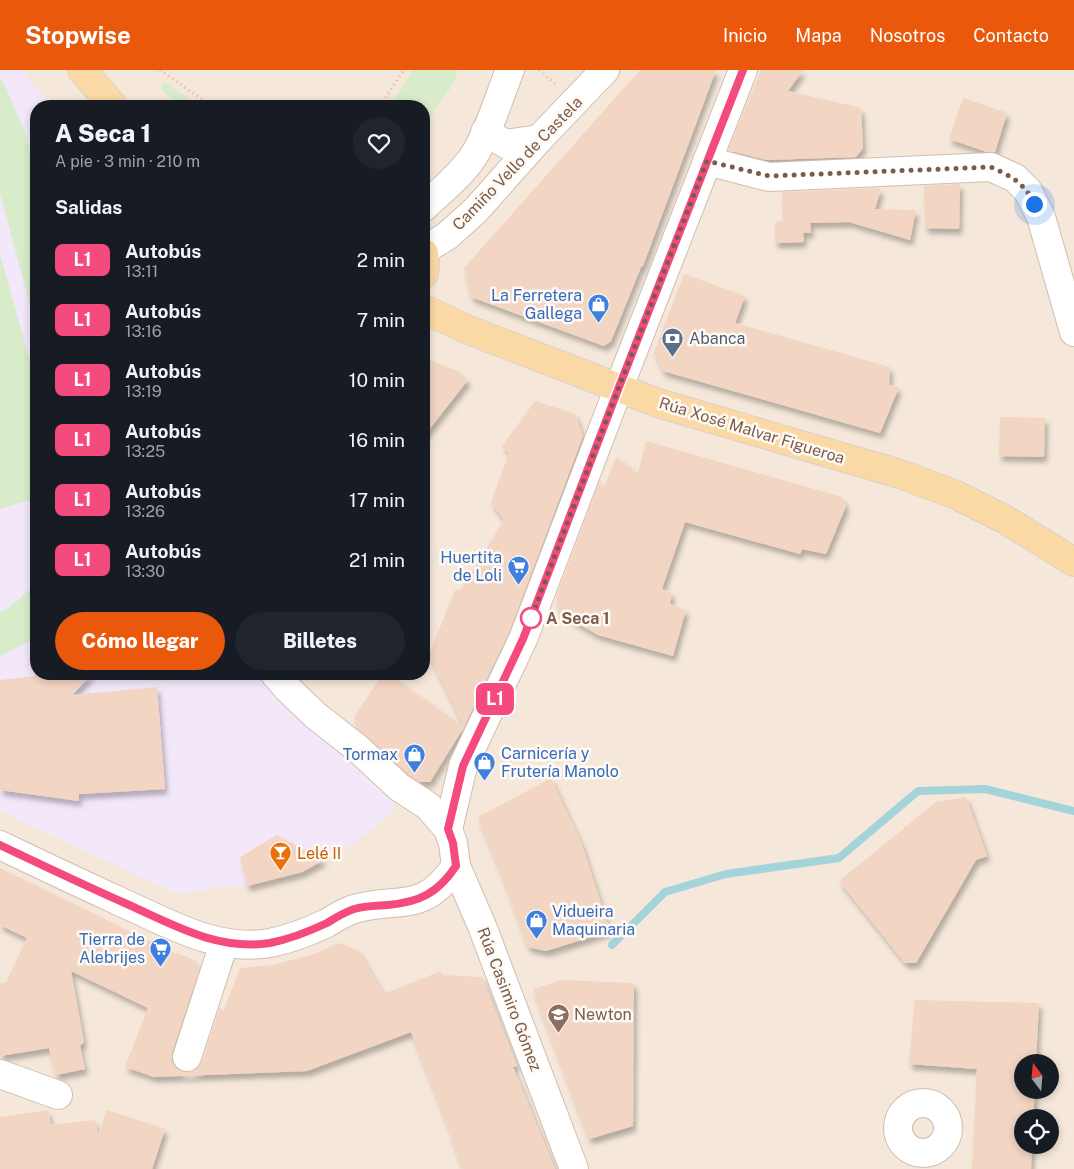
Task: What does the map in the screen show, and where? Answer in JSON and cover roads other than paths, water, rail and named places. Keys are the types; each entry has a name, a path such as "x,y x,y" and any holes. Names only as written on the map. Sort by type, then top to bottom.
{"main road":[{"path":"82,70 108,100"},
{"name":"Rúa Xosé Malvar Figueroa","path":"430,312 466,329 658,403 900,474 954,494 1006,520 1074,562"}],"street":[{"path":"430,201 451,182 473,156 485,132 510,70"},
{"name":"Camiño Vello de Castela","path":"430,248 447,236 476,210 539,139 605,70"},
{"path":"448,829 463,766 523,639 743,70"},
{"path":"485,132 506,144 539,139"},
{"path":"707,161 769,176 991,167 1015,178 1028,190 1041,217 1074,332"},
{"path":"280,680 315,715 357,748 399,787 428,806 448,829"},
{"name":"Rúa Casimiro Gómez","path":"448,829 453,843 456,866 482,926 574,1169"},
{"path":"0,845 180,929 200,937 224,943 245,944 268,943 291,938 352,910 408,902 424,897 447,880 456,866"},
{"path":"187,1057 224,943"},
{"path":"0,1074 58,1095"}],"waterway":[{"path":"612,945 665,892 726,874 839,858 918,791 985,789 1074,811"}],"place":[{"name":"La Ferretera Gallega","path":"598,323"},
{"name":"Abanca","path":"673,357"},
{"name":"Huertita de Loli","path":"518,585"},
{"name":"A Seca 1","path":"531,618"},
{"name":"Tormax","path":"414,773"},
{"name":"Carnicería y Frutería Manolo","path":"485,781"},
{"name":"Lelé II","path":"281,872"},
{"name":"Vidueira Maquinaria","path":"536,939"},
{"name":"Tierra de Alebrijes","path":"161,967"},
{"name":"Newton","path":"558,1033"}]}
